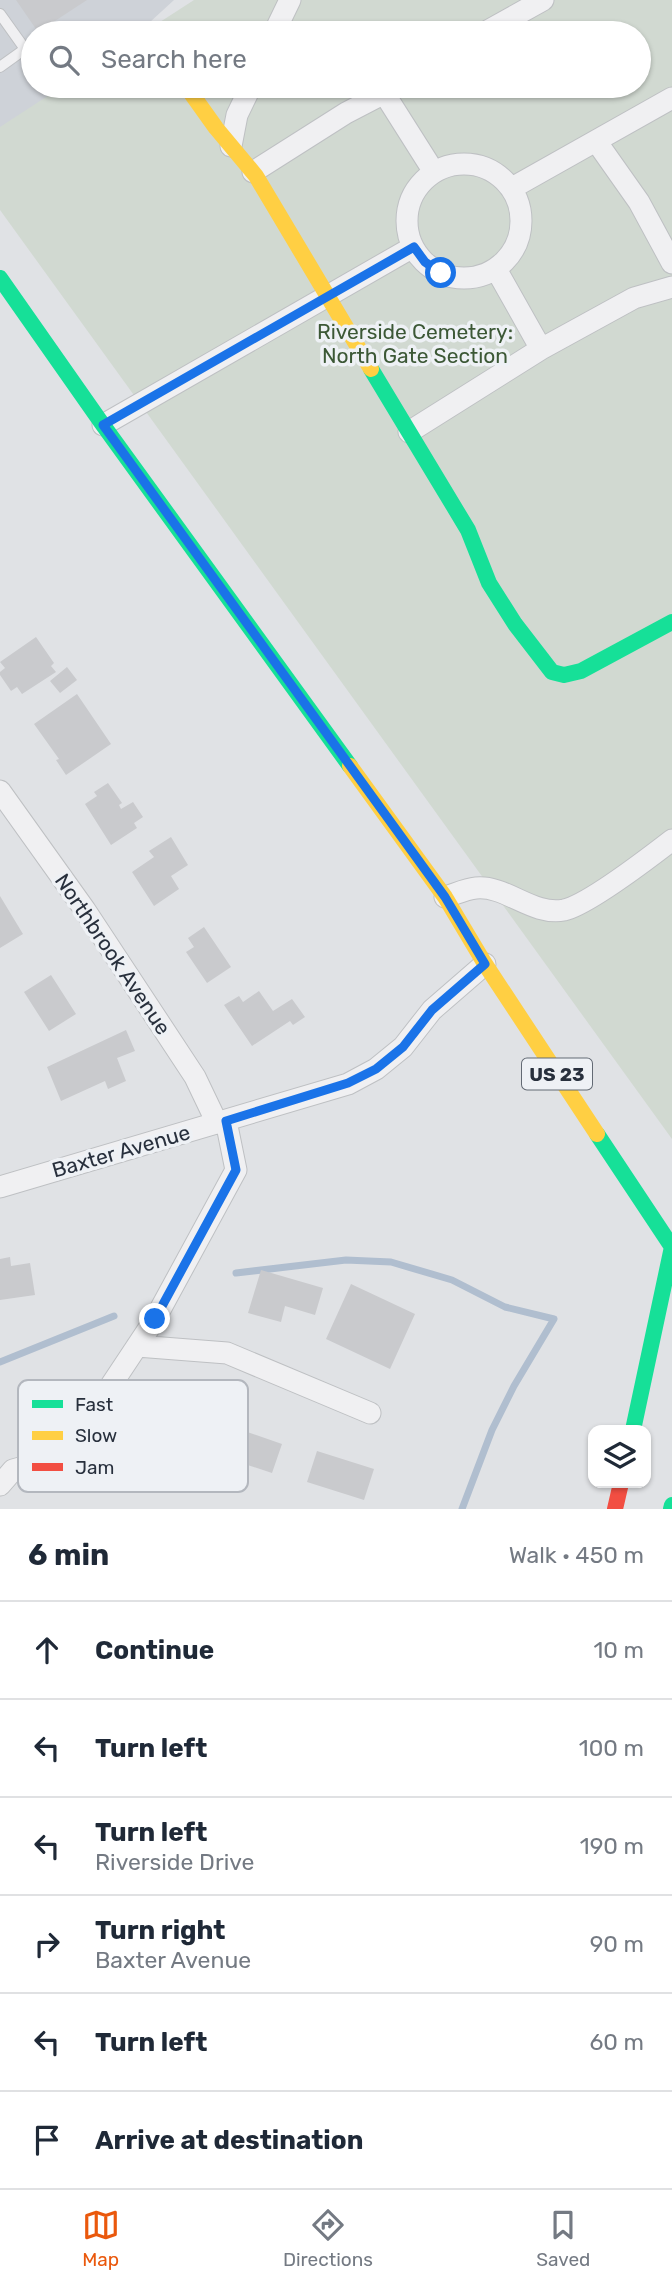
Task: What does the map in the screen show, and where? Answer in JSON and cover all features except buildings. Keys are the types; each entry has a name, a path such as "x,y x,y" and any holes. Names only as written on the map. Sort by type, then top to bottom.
{"main road":[{"path":"195,98 253,172 468,530 489,583 515,624 552,672 564,675 580,671 672,622"},
{"name":"US 23","path":"0,278 103,425 445,897 485,964 672,1247"},
{"path":"635,1425 672,1247"},
{"path":"615,1509 620,1488"}],"street":[{"path":"280,21 290,0"},
{"path":"505,21 543,0"},
{"path":"231,146 237,115 245,98"},
{"path":"253,172 374,98"},
{"path":"396,98 434,172"},
{"path":"512,188 672,98"},
{"path":"596,141 639,202 672,263"},
{"path":"467,163 485,167 500,176 512,188 519,204 522,223 519,240 509,256 496,269 478,276 459,278 441,273 425,262 414,247 408,231 407,214 421,183 434,172 450,165 467,163"},
{"path":"103,425 414,247"},
{"path":"496,269 541,349"},
{"path":"409,432 541,349 634,298 672,287"},
{"name":"Northbrook Avenue","path":"0,791 85,910 188,1066 221,1122 236,1170 155,1319 114,1380"},
{"path":"445,897 477,888 495,891 542,909 563,910 582,903 672,841"},
{"name":"Baxter Avenue","path":"0,1187 348,1083 376,1069 403,1047 432,1010 485,964"},
{"path":"137,1346 227,1353 370,1413"},
{"name":"Northbrook Avenue","path":"0,1485 13,1469 18,1468"}],"lane":[{"path":"0,13 21,44"},
{"path":"0,67 21,51"}],"shaded area":[{"path":"0,0 174,0 151,21 21,21 21,98 68,98 0,160"}],"green space":[{"name":"Riverside Cemetery: North Gate Section","path":"194,0 672,0 672,1139 0,210 0,127 45,98 651,98 651,21 162,21"}],"waterway":[{"path":"236,1273 346,1260 391,1262 452,1280 505,1307 554,1319 514,1386 492,1430 462,1509"},
{"path":"0,1362 114,1316"}],"traffic: fast":[{"path":"0,278 350,766"},
{"path":"371,369 468,530 489,583 515,624 552,672 564,675 581,671 672,622"},
{"path":"597,1134 672,1247"},
{"path":"634,1425 672,1247"},
{"path":"671,1509 672,1505"}],"traffic: slow":[{"path":"195,98 256,176 371,369"},
{"path":"350,766 445,897 485,964 597,1134"}],"traffic: jam":[{"path":"615,1509 620,1488"}],"route":[{"path":"155,1319 236,1170 226,1121 348,1083 376,1069 403,1047 432,1010 485,964 445,897 103,425 414,247 425,262 441,273"}]}
